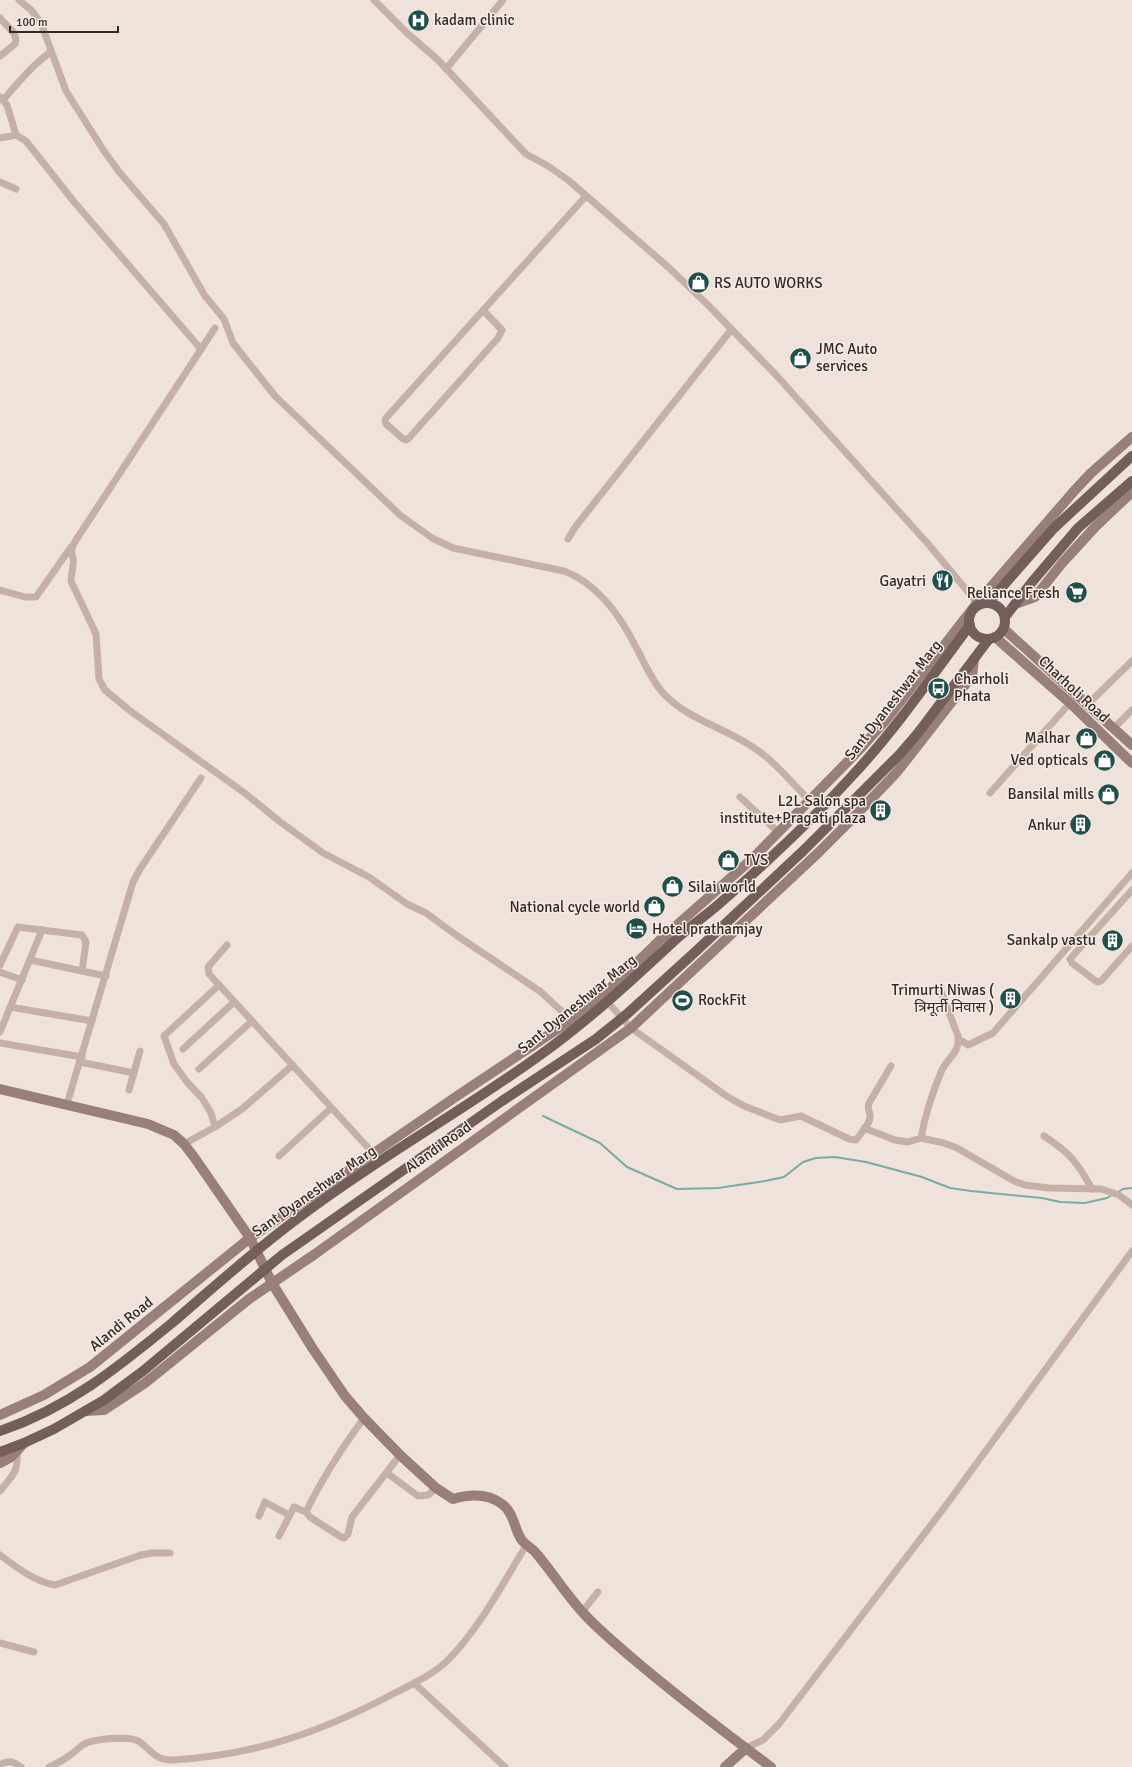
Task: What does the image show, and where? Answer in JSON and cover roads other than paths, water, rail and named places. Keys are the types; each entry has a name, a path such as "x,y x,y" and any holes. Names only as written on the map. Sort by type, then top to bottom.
{"main road":[{"path":"981,604 1054,528 1132,456"},
{"path":"0,1452 24,1443 85,1411 143,1371 282,1256 502,1101 596,1039 624,1016 694,953 842,814 918,733 974,659 992,638 1004,629 1005,617 1078,528 1132,481"},
{"path":"981,604 999,607 1005,617"},
{"name":"Sant Dyaneshwar Marg","path":"0,1431 44,1414 103,1378 305,1212 545,1052 605,999 725,898 787,841 850,779 888,736 970,625 970,615 981,604"},
{"path":"970,625 977,636 992,638"}],"street":[{"path":"19,0 31,10 41,24 66,91 96,139 120,173 164,224 206,296 224,318 233,343 275,396 400,515 432,538 453,548 564,571 588,583 598,592 633,640 651,676 665,695 688,713 756,749 810,802"},
{"path":"374,0 446,69 526,154 548,166 568,180 667,266 781,380 981,604"},
{"path":"446,69 503,0"},
{"path":"0,18 14,33 16,40 15,44 0,56"},
{"path":"51,52 40,59 2,99 9,109 16,134 26,142 75,203 200,348"},
{"path":"0,138 16,134"},
{"path":"0,182 16,189"},
{"path":"483,310 500,326 502,330 498,338 409,438 406,440 402,438 386,424 386,418 483,310 586,196"},
{"path":"0,590 25,597 36,597 73,545 200,348 215,328"},
{"path":"568,539 576,526 731,330"},
{"name":"Alandi Road","path":"0,1415 44,1395 90,1367 250,1238 373,1153 583,1012 605,999 618,981 660,940 779,833 810,802 886,720 1075,490 1096,468 1132,437"},
{"path":"1015,604 1035,597 1096,526 1132,492"},
{"path":"73,545 71,551 74,564 71,581 96,634 99,679 105,690 129,710 246,794 279,821 324,853 369,877 406,904 426,912 456,935 541,992 571,1020"},
{"name":"Charholi Road","path":"1004,629 1132,745"},
{"name":"Charholi Road","path":"992,638 1070,703 1132,764"},
{"name":"Alandi Road","path":"85,1411 99,1411 112,1406 145,1383 249,1299 631,1028 818,853 897,772 972,676 974,659"},
{"path":"1088,704 1132,661"},
{"path":"1039,676 1047,668"},
{"path":"990,794 1070,703"},
{"path":"1114,728 1132,710"},
{"path":"67,1104 133,882 140,869 201,778"},
{"path":"740,797 779,833"},
{"path":"959,1040 962,1040 968,1045 993,1033 1132,873"},
{"path":"1132,890 1070,959 1072,963 1097,982 1101,981 1132,946"},
{"path":"0,965 18,927 76,934 85,938 86,942 82,971"},
{"path":"0,1032 42,930"},
{"path":"227,945 208,967 207,970 209,974 373,1153"},
{"path":"30,960 106,976"},
{"path":"0,972 22,980"},
{"path":"215,1127 211,1113 202,1098 187,1082 174,1064 164,1036 219,985"},
{"path":"921,1138 931,1096 943,1068 958,1048 959,1040 940,989"},
{"path":"605,999 624,1016 631,1028 728,1097 760,1112 784,1120 801,1116 853,1140 856,1140 870,1118 869,1103 891,1066"},
{"path":"183,1049 234,1002"},
{"path":"10,1008 92,1021"},
{"path":"199,1069 252,1021"},
{"path":"0,1043 81,1059 134,1072"},
{"path":"129,1090 140,1051"},
{"path":"184,1144 215,1127 242,1109 293,1065"},
{"path":"0,1089 148,1124 174,1135 184,1144 250,1238 272,1284 325,1367 345,1396 364,1418 400,1455 436,1488 453,1499 473,1495 482,1496 501,1503 512,1516 521,1540 537,1553 582,1612 606,1635 663,1683 771,1767"},
{"path":"278,1156 331,1108"},
{"path":"864,1128 895,1140 908,1142 921,1138 957,1148 1001,1175 1024,1185 1043,1188 1092,1189 1111,1192 1119,1195 1132,1205"},
{"path":"1044,1136 1067,1152 1081,1170 1092,1189"},
{"path":"725,1767 746,1748 763,1740 779,1724 944,1508 1132,1251"},
{"path":"306,1512 325,1474 364,1418"},
{"path":"0,1462 11,1457 24,1443"},
{"path":"0,1491 15,1473 18,1462 17,1452"},
{"path":"279,1536 294,1507 306,1512 310,1517 344,1538 348,1534 352,1517 400,1455"},
{"path":"387,1473 418,1496 428,1495 436,1488"},
{"path":"259,1516 265,1502 290,1515"},
{"path":"49,1767 70,1756 85,1743 92,1741 130,1738 141,1743 157,1758 172,1760 221,1754 272,1745 339,1722 414,1683 437,1668 455,1653 480,1620 527,1544"},
{"path":"0,1555 36,1579 47,1584 55,1585 140,1555 170,1553"},
{"path":"582,1612 598,1592"},
{"path":"0,1643 34,1652"},
{"path":"414,1683 506,1767"},
{"path":"0,1765 11,1761 21,1767"}],"waterway":[{"path":"543,1116 600,1143 627,1167 677,1189 718,1188 765,1181 784,1177 803,1162 816,1158 835,1157 866,1162 922,1177 950,1188 971,1191 1042,1198 1060,1202 1085,1203 1107,1198 1112,1195"},
{"path":"1118,1192 1123,1189 1132,1188"}],"place":[{"name":"kadam clinic","path":"419,20"},
{"name":"RS AUTO WORKS","path":"699,283"},
{"name":"JMC Auto services","path":"801,358"},
{"name":"Gayatri","path":"942,581"},
{"name":"Reliance Fresh","path":"1076,593"},
{"name":"Charholi Phata","path":"938,688"},
{"name":"Malhar","path":"1086,738"},
{"name":"Ved opticals","path":"1104,760"},
{"name":"Bansilal mills","path":"1109,794"},
{"name":"L2L Salon spa institute+Pragati plaza","path":"881,810"},
{"name":"Ankur","path":"1081,825"},
{"name":"TVS","path":"728,860"},
{"name":"Silai world","path":"673,887"},
{"name":"National cycle world","path":"655,907"},
{"name":"Hotel prathamjay","path":"636,929"},
{"name":"Sankalp vastu","path":"1112,940"},
{"name":"Trimurti Niwas ( त्रिमूर्ती निवास )","path":"1010,999"},
{"name":"RockFit","path":"683,1000"}]}
